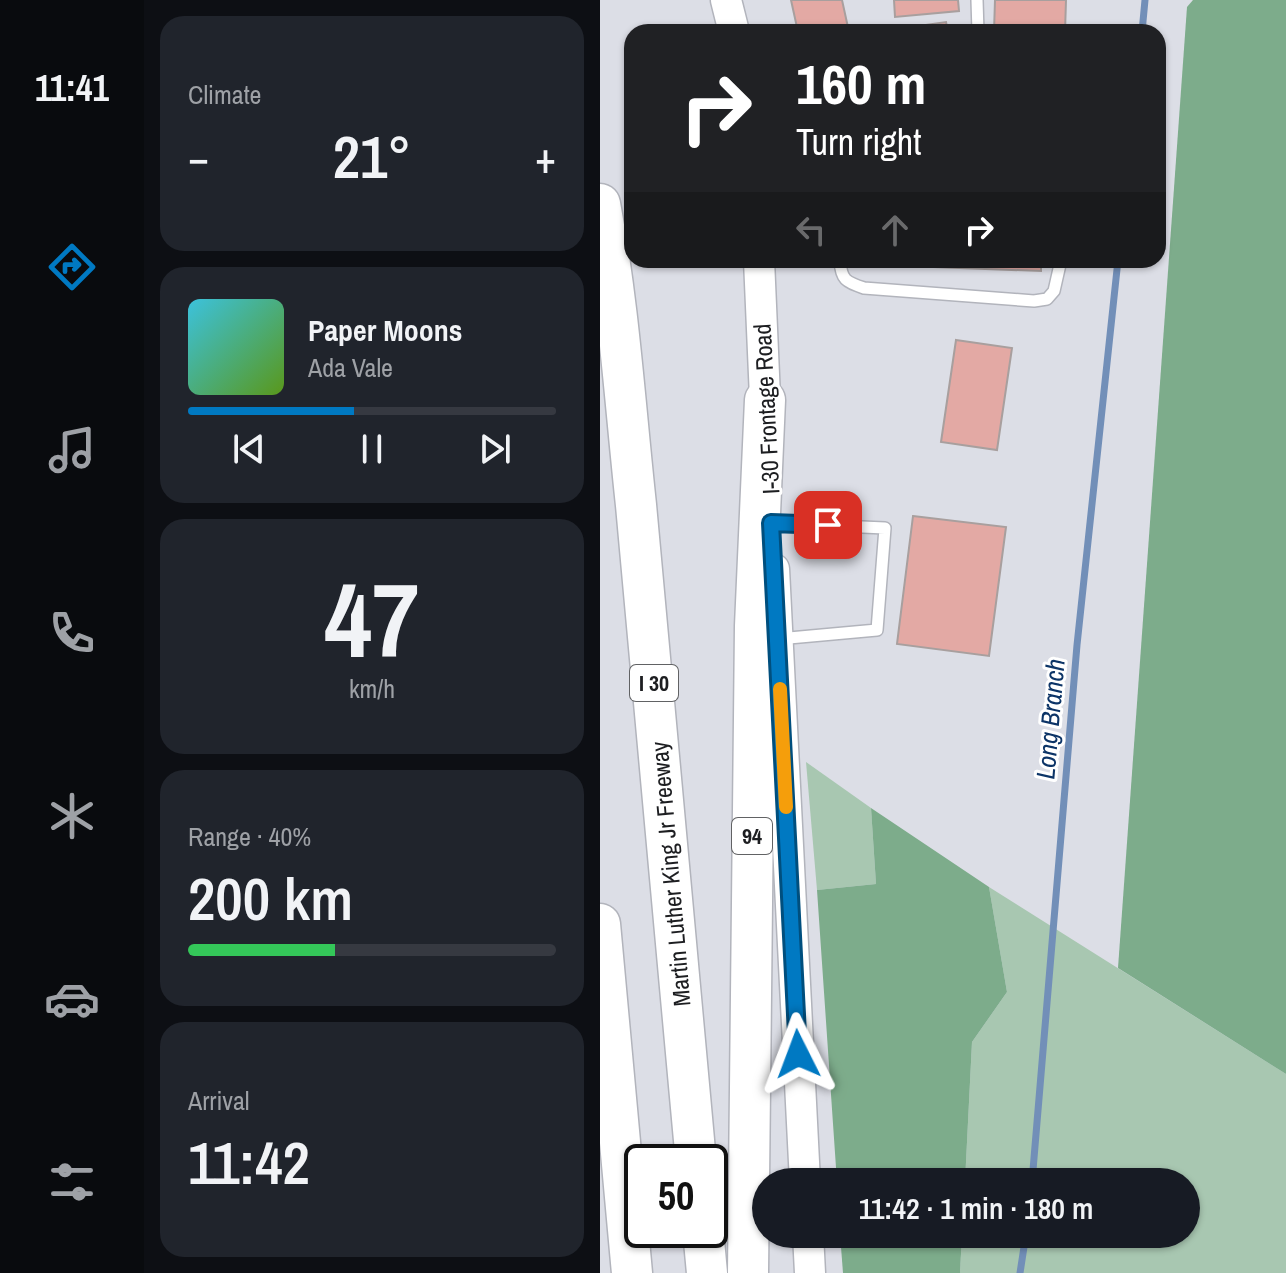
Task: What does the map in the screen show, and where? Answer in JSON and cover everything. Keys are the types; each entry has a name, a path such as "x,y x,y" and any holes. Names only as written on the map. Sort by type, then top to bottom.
{"highway":[{"name":"Martin Luther King Jr Freeway","path":"600,204 625,385 664,774 668,878 694,1144"},
{"name":"94","path":"748,1273 755,626 765,400"},
{"path":"600,924 632,1273"},
{"path":"705,1248 707,1273"}],"main road":[{"path":"726,0 732,24"},
{"name":"I-30 Frontage Road","path":"759,268 804,1168"},
{"path":"809,1248 810,1273"}],"lane":[{"path":"977,0 978,24"},
{"path":"840,268 841,276 847,283 864,288 1034,301 1047,299 1054,291 1059,268"},
{"path":"771,523 885,528 877,630 777,639"}],"green space":[{"path":"1193,0 1286,0 1286,1074 1118,968 1187,7"},
{"path":"806,762 871,808 876,884 817,890"},
{"path":"871,808 989,887 1007,992 972,1042 966,1168 836,1168 817,890 876,884"},
{"path":"989,887 1286,1074 1286,1273 960,1273 961,1248 1200,1248 1200,1168 966,1168 972,1042 1007,992"},
{"path":"841,1248 961,1248 960,1273 843,1273"}],"building":[{"path":"791,0 842,0 847,24 796,24"},
{"path":"894,0 958,0 959,11 895,17"},
{"path":"995,0 1066,0 1065,24 994,24"},
{"path":"962,268 1041,268 1041,271"},
{"path":"956,340 1012,348 997,450 941,442"},
{"path":"913,516 1006,527 989,656 897,644"}],"waterway":[{"name":"Long Branch","path":"1143,24 1145,0"},
{"name":"Long Branch","path":"1033,1168 1077,645 1117,268"},
{"name":"Long Branch","path":"1020,1273 1024,1248"}],"slow traffic":[{"path":"780,689 786,807"}],"route":[{"path":"798,1054 771,523 828,525"}]}
